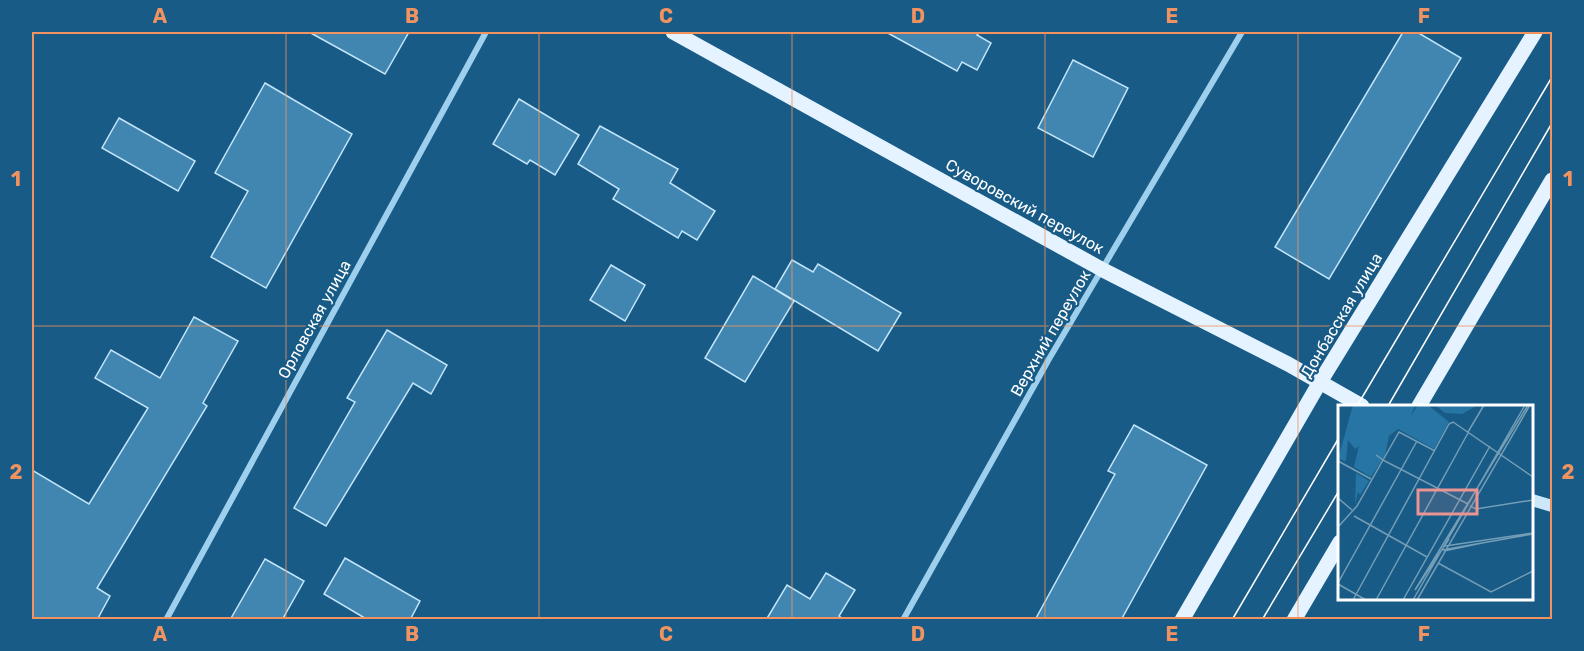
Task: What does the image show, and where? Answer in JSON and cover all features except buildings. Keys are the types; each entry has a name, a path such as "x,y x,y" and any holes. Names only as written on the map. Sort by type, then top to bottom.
{"main road":[{"name":"Суворовский переулок","path":"674,32 1103,270 1360,405"},
{"name":"Донбасская улица","path":"1182,620 1320,382 1535,32"},
{"path":"1420,405 1552,180"},
{"path":"1294,620 1338,545"}],"street":[{"name":"Орловская улица","path":"166,620 486,32"},
{"name":"Верхний переулок","path":"903,620 1049,359 1242,32"},
{"path":"1533,500 1552,507"}],"tram line":[{"path":"1358,405 1552,77"},
{"path":"1389,405 1552,123"},
{"path":"1232,620 1338,439"},
{"path":"1262,620 1338,492"}]}
